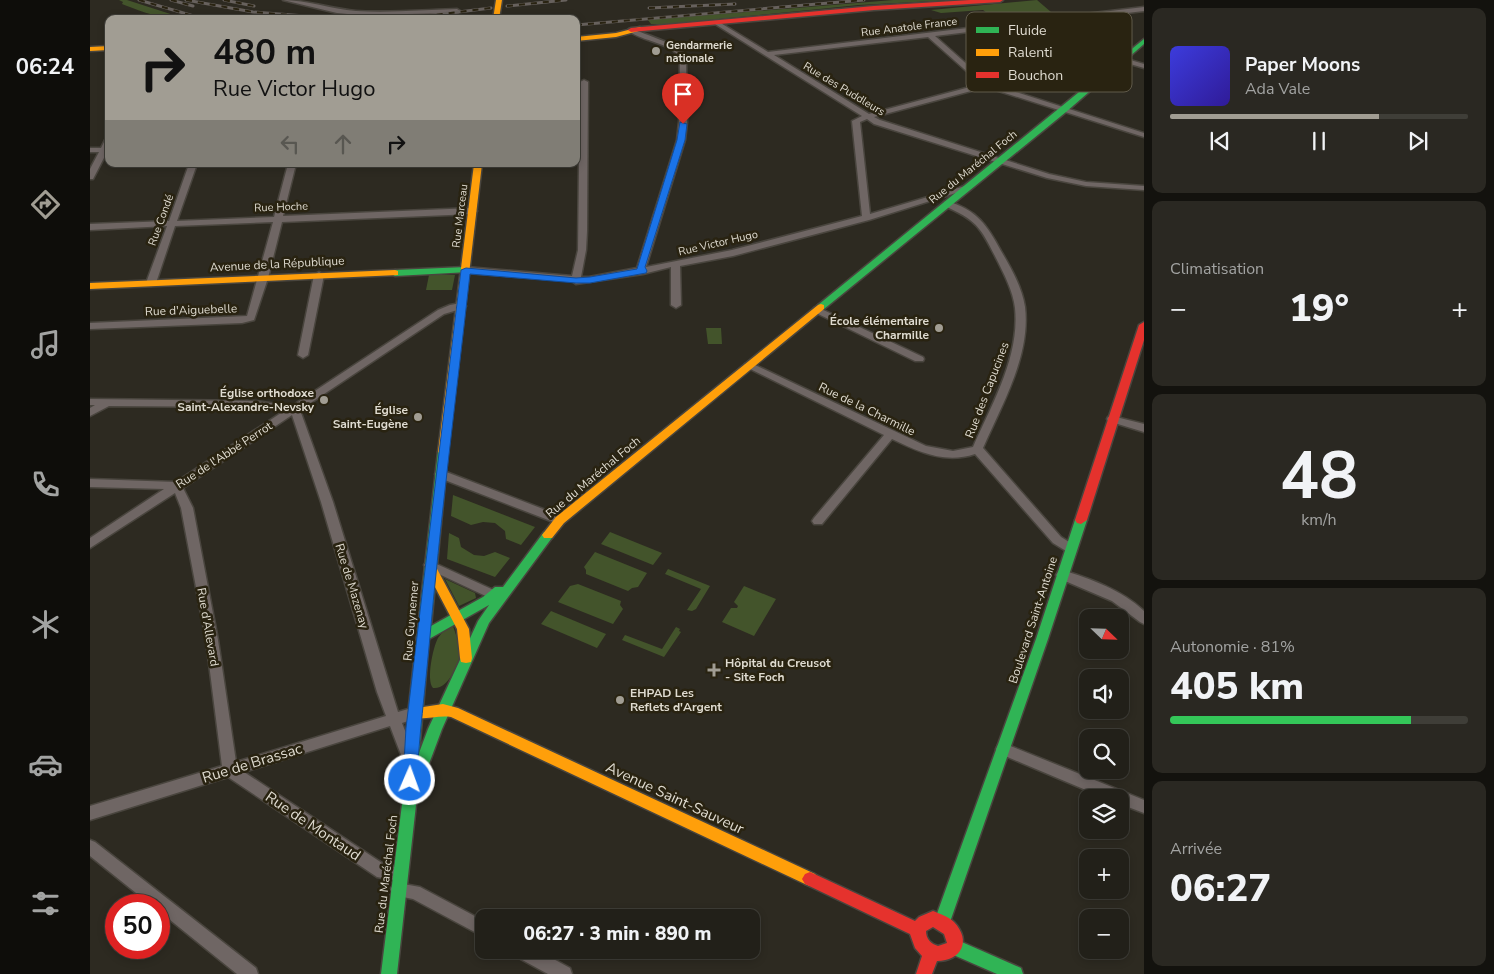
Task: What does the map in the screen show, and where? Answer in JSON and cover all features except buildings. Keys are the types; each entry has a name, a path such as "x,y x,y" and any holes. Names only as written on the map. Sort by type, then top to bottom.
{"main road":[{"path":"497,15 499,0"},
{"path":"580,39 616,35 631,30 874,8 1000,0"},
{"name":"Rue du Maréchal Foch","path":"1132,52 1143,44"},
{"path":"90,49 105,48"},
{"name":"Rue du Maréchal Foch","path":"389,974 410,796 443,710 488,614 560,520 1085,92"},
{"name":"Rue Marceau","path":"466,270 478,167"},
{"name":"Avenue de la République","path":"90,286 466,270"},
{"name":"Rue Guynemer","path":"410,796 410,763 430,565 466,270"},
{"name":"Boulevard Saint-Antoine","path":"942,922 1062,575 1144,325"},
{"path":"430,565 435,579 463,629 466,658"},
{"path":"424,636 494,595 513,580"},
{"name":"Avenue Saint-Sauveur","path":"415,712 443,710 453,712 918,930"},
{"path":"927,921 942,922 950,928 954,935 954,947 951,952 940,956 931,954 922,947 918,941 918,930 927,921"},
{"path":"954,947 1015,974"},
{"path":"924,974 931,954"}],"street":[{"path":"286,0 358,14 457,11"},
{"name":"Rue Anatole France","path":"1117,12 1144,9"},
{"name":"Rue des Puddleurs","path":"717,23 866,117 889,127 1070,181 1144,188"},
{"path":"631,30 641,38 678,50 683,57 683,122 681,140 641,267 643,271"},
{"name":"Rue Anatole France","path":"765,54 966,30"},
{"path":"929,34 966,67"},
{"path":"576,280 582,250 583,231 580,103 584,82"},
{"path":"866,218 856,123 858,119 966,90"},
{"path":"1008,92 1144,135"},
{"path":"90,150 105,150"},
{"path":"90,177 105,152"},
{"name":"Rue Condé","path":"151,283 192,167"},
{"path":"263,278 291,167"},
{"name":"Rue Victor Hugo","path":"466,270 590,280 733,253 866,218 968,188"},
{"name":"Rue des Capucines","path":"947,204 979,220 1010,276 1020,308 1020,339 977,449 1056,540 1070,548"},
{"name":"Rue Hoche","path":"90,227 473,211"},
{"path":"674,264 676,267 676,305"},
{"path":"303,355 319,276"},
{"name":"Rue d'Aiguebelle","path":"90,326 248,319 254,313 263,278"},
{"name":"Rue de l'Abbé Perrot","path":"90,544 441,312 453,307 462,306"},
{"path":"817,310 919,359"},
{"name":"Rue de la Charmille","path":"749,366 914,445 943,454 961,455 977,449"},
{"path":"90,402 255,404 286,407 292,410"},
{"path":"90,413 108,402"},
{"name":"Rue de Mazenay","path":"292,410 297,413 310,448 381,682 410,763"},
{"path":"1112,419 1144,428"},
{"path":"818,521 890,434"},
{"path":"441,474 560,520"},
{"path":"90,483 176,486"},
{"name":"Rue d'Allevard","path":"176,486 187,508 210,631 230,770"},
{"path":"430,565 494,595"},
{"path":"1062,575 1101,589 1124,600 1144,620"},
{"name":"Rue de Brassac","path":"90,813 415,712"},
{"path":"1003,749 1144,807"},
{"name":"Rue de Montaud","path":"230,770 382,872 475,925"},
{"path":"90,847 250,974"},
{"path":"537,959 564,974"}],"green space":[{"path":"119,0 127,0 174,15 153,15 122,4 123,2"},
{"path":"893,0 955,0 859,5 669,24 651,24 648,20"},
{"path":"1037,0 1051,12 986,12 983,10 941,13 931,10"},
{"path":"429,275 455,275 452,290 426,290"},
{"path":"706,328 721,328 722,344 708,344"},
{"path":"453,495 535,527 521,545 506,539 505,531 495,523 483,522 471,525 451,516"},
{"path":"610,532 662,553 653,565 601,544"},
{"path":"449,533 459,538 461,547 474,555 484,556 495,552 510,558 495,577 447,559"},
{"path":"595,552 647,573 638,587 628,591 586,574 584,567"},
{"path":"668,569 710,586 696,609 692,611 687,610 701,589 665,574"},
{"path":"445,579 475,593 476,598 459,606"},
{"path":"578,584 621,601 620,605 623,609 613,624 558,602 570,586"},
{"path":"744,586 776,599 754,636 722,622 731,608 737,608 738,606 734,602"},
{"path":"551,611 606,634 597,648 541,624"},
{"path":"452,623 462,653 448,681 439,688 433,688 430,671 434,648 438,638"},
{"path":"676,627 681,632 664,657 622,640 625,635 662,649"}],"railway":[{"path":"139,0 190,15"},
{"path":"171,0 193,6"},
{"path":"186,0 253,12 292,15"},
{"path":"224,0 254,6"},
{"path":"507,6 566,0"},
{"path":"580,25 864,0"},
{"path":"649,8 735,4"},
{"path":"434,15 491,8"}],"traffic: fast":[{"path":"1132,51 1144,41"},
{"path":"821,307 1084,92"},
{"path":"395,273 466,270"},
{"path":"410,783 414,723 443,452"},
{"path":"942,922 1042,639 1081,520"},
{"path":"389,974 410,796 435,729 484,621 548,535"},
{"path":"424,636 487,600 499,590"},
{"path":"955,947 1015,974"}],"traffic: slow":[{"path":"497,15 499,0"},
{"path":"580,39 616,35 640,29"},
{"path":"90,49 105,48"},
{"path":"443,452 478,167"},
{"path":"90,286 395,273"},
{"path":"548,535 560,520 821,307"},
{"path":"431,568 463,629 466,658"},
{"path":"415,713 443,710 453,712 810,879"}],"traffic: jam":[{"path":"631,30 874,8 1000,0"},
{"path":"1081,520 1144,325"},
{"path":"810,879 918,930"},
{"path":"933,919 950,929 954,937 955,947 938,954 931,952 920,942 918,930 923,923 933,919"},
{"path":"924,974 931,954"}],"place":[{"name":"Gendarmerie nationale","path":"656,51"},
{"name":"École élémentaire Charmille","path":"939,328"},
{"name":"Église orthodoxe Saint-Alexandre-Nevsky","path":"324,400"},
{"name":"Église Saint-Eugène","path":"418,417"},
{"name":"Hôpital du Creusot - Site Foch","path":"714,670"},
{"name":"EHPAD Les Reflets d'Argent","path":"620,700"}],"route":[{"path":"410,780 412,728 419,682 430,565 466,270 576,280 590,280 643,271 641,267 681,140 683,124"}]}
